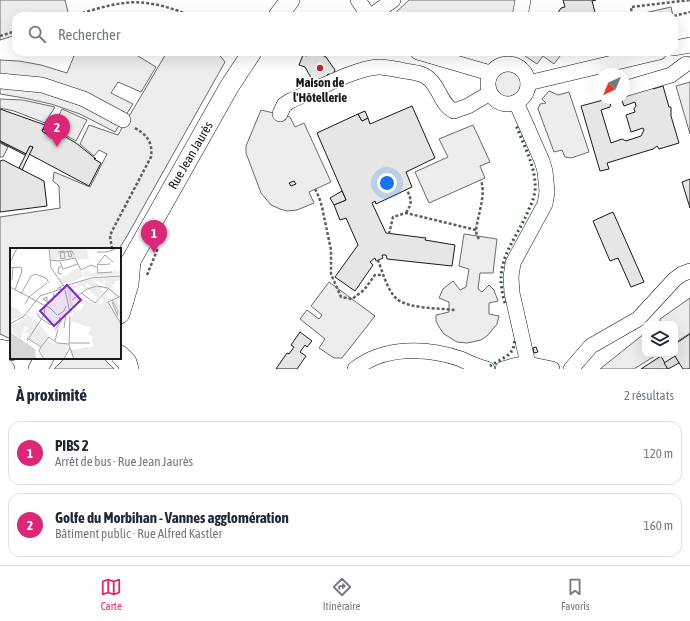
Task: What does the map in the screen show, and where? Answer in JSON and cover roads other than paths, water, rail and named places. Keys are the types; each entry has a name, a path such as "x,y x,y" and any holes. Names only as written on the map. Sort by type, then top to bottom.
{"main road":[{"path":"281,12 290,0"},
{"name":"Rue Jean Jaurès","path":"121,311 129,284 126,267 229,86 249,56"},
{"path":"0,349 10,352"},
{"path":"121,356 127,362 129,369"},
{"path":"38,369 43,359"},
{"path":"0,366 5,369"}],"street":[{"path":"358,0 367,12"},
{"path":"376,12 393,0"},
{"path":"521,12 523,0"},
{"path":"678,47 690,45"},
{"path":"432,56 490,73"},
{"path":"528,83 642,56"},
{"path":"512,58 517,66 523,70 526,76 528,83 527,90 523,97 516,102 505,104 499,102 490,93 488,80 490,73 495,67 504,64 512,58"},
{"path":"630,87 671,75 689,66"},
{"path":"280,114 284,105 290,101 352,74 363,70 380,67 419,74 428,78 435,86 446,106 454,111 468,106 490,93"},
{"path":"0,81 42,85 84,99 123,120"},
{"path":"516,102 546,170 547,192 545,204 513,263 510,277 512,293 528,364"},
{"path":"572,369 588,348 638,319 676,279 682,274 690,271"},
{"path":"355,369 364,362 387,354 414,351 442,354 460,359 480,368"},
{"path":"503,369 528,364 552,369"}],"place":[{"name":"Maison de l'Hôtellerie","path":"320,68"},
{"name":"Golfe du Morbihan - Vannes agglomération","path":"57,147"},
{"name":"PIBS 2","path":"154,253"}]}
